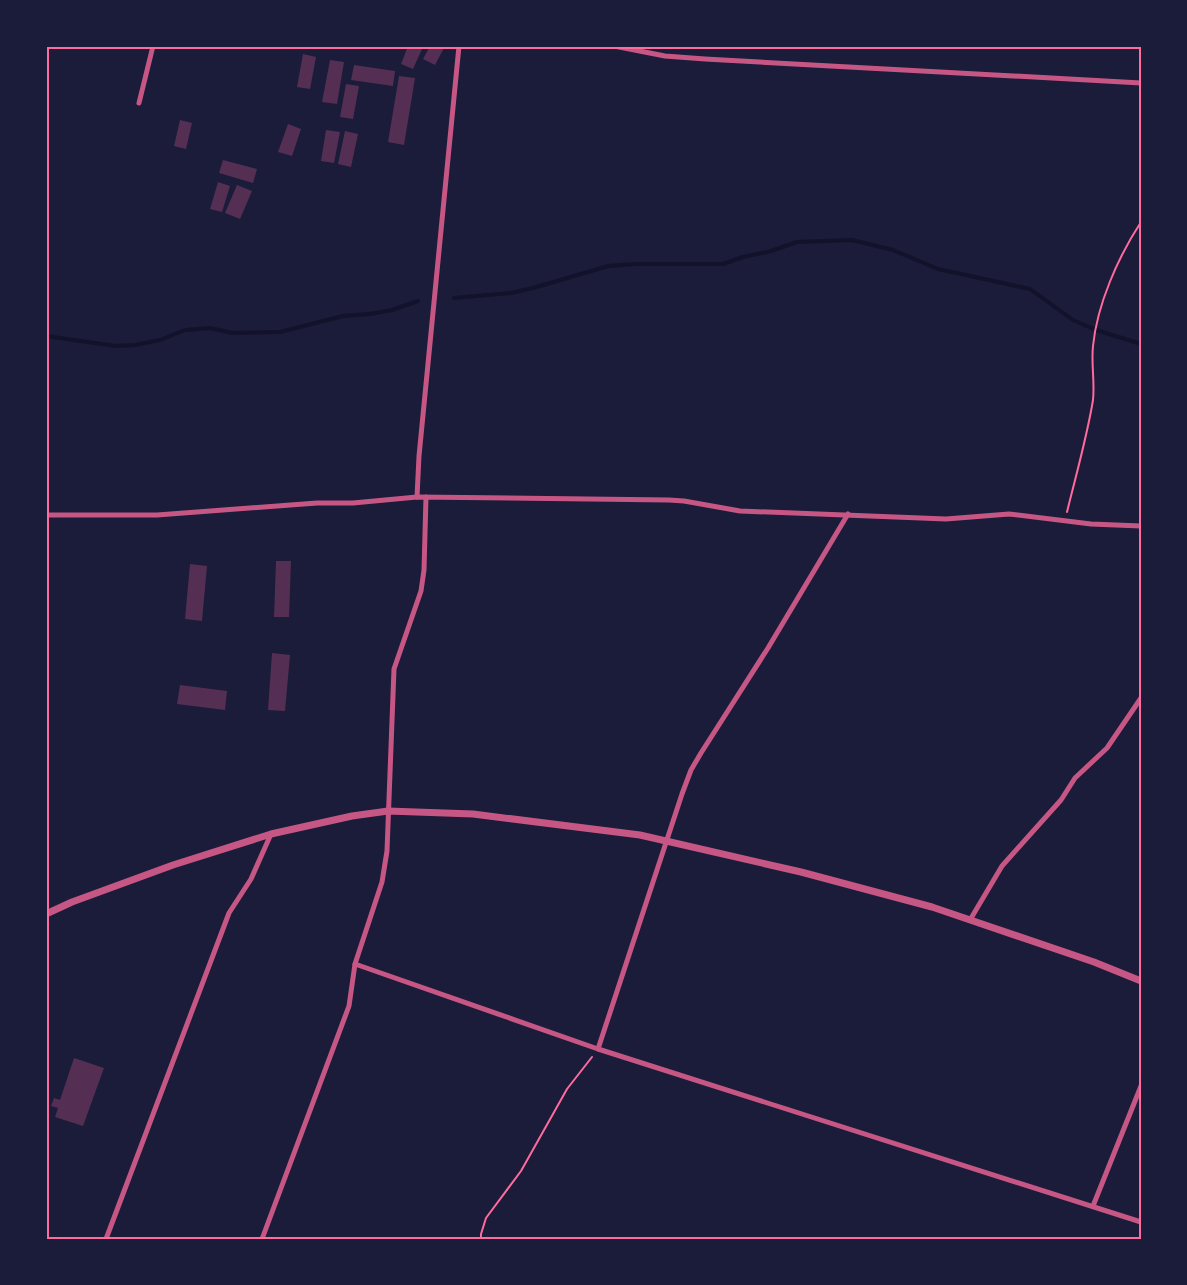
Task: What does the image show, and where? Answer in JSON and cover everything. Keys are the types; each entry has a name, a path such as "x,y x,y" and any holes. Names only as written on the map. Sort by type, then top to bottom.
{"street":[{"path":"139,103 153,46"},
{"path":"417,497 419,456 459,46"},
{"path":"614,46 625,50 665,56 705,59 1141,83"},
{"path":"262,1239 349,1006 355,964 382,882 387,851 394,669 421,591 424,570 426,497"},
{"path":"46,515 157,515 426,497 669,500 740,511 946,518 1009,514 1091,524 1141,526"},
{"path":"598,1049 682,794 694,764 768,648 848,514"},
{"path":"970,920 1002,866 1061,800 1075,778 1108,748 1141,698"},
{"path":"46,914 72,902 173,865 270,834 352,816 388,811 473,814 640,835 801,872 970,920 1094,962 1141,981"},
{"path":"106,1239 229,913 251,879 270,834"},
{"path":"355,964 598,1049 1141,1222"},
{"path":"1093,1206 1141,1086"}],"path":[{"path":"1065,520 1091,413 1094,382 1093,349 1098,318 1104,298 1121,258 1130,238 1141,222"},
{"path":"481,1239 480,1234 486,1218 521,1171 567,1089 598,1049"}],"building":[{"path":"408,46 416,46 422,49 413,69 401,64"},
{"path":"430,46 445,46 435,65 423,59"},
{"path":"303,54 316,57 310,89 297,87"},
{"path":"330,60 344,62 337,104 322,102"},
{"path":"354,65 395,71 393,86 351,80"},
{"path":"399,76 415,78 404,145 388,142"},
{"path":"346,84 359,86 353,119 340,117"},
{"path":"180,120 192,123 186,149 174,146"},
{"path":"288,124 301,129 292,156 278,152"},
{"path":"326,130 340,132 334,163 321,161"},
{"path":"345,131 358,134 351,167 338,164"},
{"path":"223,160 257,169 253,183 219,173"},
{"path":"218,182 230,186 222,212 210,209"},
{"path":"237,185 252,191 240,219 225,213"},
{"path":"276,561 291,561 289,617 274,617"},
{"path":"190,564 207,566 202,621 185,619"},
{"path":"272,653 290,655 285,711 268,710"},
{"path":"180,685 227,691 225,710 177,704"},
{"path":"74,1058 104,1068 83,1126 55,1117 58,1108 51,1106 54,1098 60,1100"}],"waterway":[{"path":"454,298 511,293 608,266 635,264 723,264 797,242 852,240 893,250 938,269 1030,289 1073,320 1096,330 1141,344"},
{"path":"46,336 116,346 135,345 160,340 185,330 210,328 233,333 280,332 343,316 392,310 418,301"}]}
